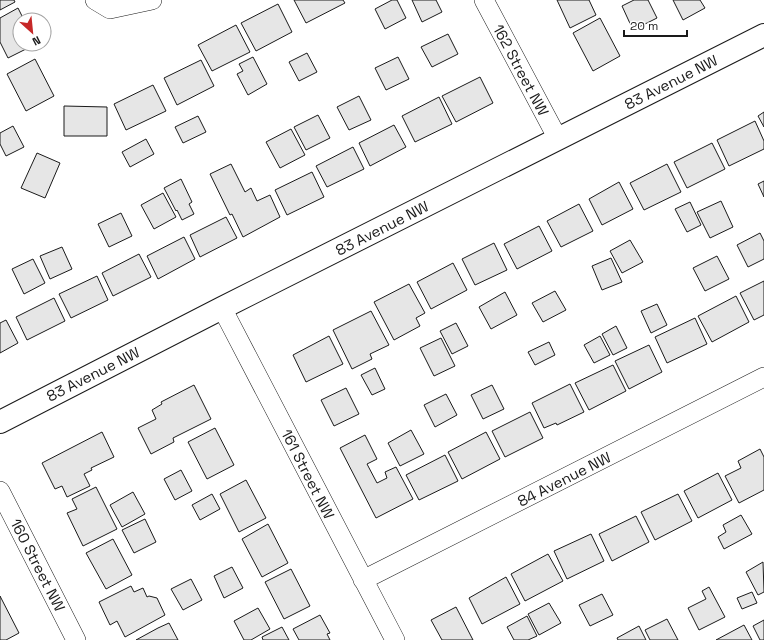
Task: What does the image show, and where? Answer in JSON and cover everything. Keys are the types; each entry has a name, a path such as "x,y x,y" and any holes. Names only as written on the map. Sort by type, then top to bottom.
{"street":[{"path":"95,0 110,9 152,0"},
{"name":"162 Street NW","path":"484,0 558,139"},
{"name":"83 Avenue NW","path":"0,422 222,308 764,35"},
{"name":"161 Street NW","path":"222,308 395,640"},
{"name":"84 Avenue NW","path":"363,580 764,377"},
{"name":"160 Street NW","path":"0,491 76,640"}],"building":[{"path":"0,0 14,0 15,2 0,10"},
{"path":"294,0 343,0 345,3 306,23"},
{"path":"392,0 397,0 406,18 385,29 375,9"},
{"path":"412,0 436,0 442,12 422,22"},
{"path":"557,0 589,0 596,15 570,28"},
{"path":"634,0 648,0 657,18 633,30 622,6"},
{"path":"673,0 700,0 705,8 683,20"},
{"path":"278,4 292,32 256,51 241,23"},
{"path":"18,8 20,12 12,12 12,52 20,52 8,58 0,42 0,18"},
{"path":"600,18 620,56 593,71 573,33"},
{"path":"236,25 250,52 212,71 198,45"},
{"path":"448,34 458,54 432,67 421,47"},
{"path":"307,53 317,72 299,81 289,62"},
{"path":"253,57 267,84 248,95 237,74 243,71 239,64"},
{"path":"398,57 409,79 386,90 375,68"},
{"path":"35,59 54,96 26,111 7,74"},
{"path":"201,60 214,86 177,105 164,78"},
{"path":"480,77 493,103 456,122 442,96"},
{"path":"153,85 166,111 126,130 114,104"},
{"path":"359,96 371,120 349,130 337,107"},
{"path":"439,97 452,124 415,142 402,116"},
{"path":"64,106 107,107 107,136 64,136"},
{"path":"764,112 764,127 758,116"},
{"path":"318,115 330,138 306,150 294,127"},
{"path":"198,116 206,132 183,143 175,127"},
{"path":"755,121 764,141 764,149 729,166 717,140"},
{"path":"394,125 406,147 370,166 359,143"},
{"path":"13,126 24,147 6,156 0,144 0,133"},
{"path":"291,129 305,155 280,168 266,142"},
{"path":"146,139 154,154 130,167 122,152"},
{"path":"712,143 725,169 687,188 674,162"},
{"path":"353,147 364,169 327,187 316,166"},
{"path":"37,153 60,163 45,198 21,188"},
{"path":"231,164 245,192 251,188 257,201 270,195 280,217 243,237 232,214 230,215 210,174"},
{"path":"667,164 681,192 644,210 630,183"},
{"path":"312,172 324,197 287,215 275,190"},
{"path":"181,179 192,202 189,204 194,214 182,220 164,188"},
{"path":"764,181 764,197 758,184"},
{"path":"619,182 633,209 602,225 589,199"},
{"path":"163,193 176,217 154,229 141,205"},
{"path":"721,201 733,227 710,238 697,212"},
{"path":"690,202 701,225 687,232 675,209"},
{"path":"579,204 593,231 561,247 547,221"},
{"path":"121,213 132,236 109,247 98,224"},
{"path":"226,217 237,238 200,257 190,235"},
{"path":"539,226 552,251 517,269 504,244"},
{"path":"760,233 764,241 764,259 748,267 737,245"},
{"path":"184,237 195,259 158,279 147,256"},
{"path":"630,240 643,262 622,273 610,251"},
{"path":"494,243 507,270 475,285 462,259"},
{"path":"62,247 72,269 50,279 40,256"},
{"path":"139,254 151,277 113,296 102,273"},
{"path":"717,256 729,279 705,291 693,268"},
{"path":"611,258 622,282 602,290 592,266"},
{"path":"33,259 45,283 24,294 12,269"},
{"path":"453,263 467,290 431,309 417,282"},
{"path":"97,276 108,300 71,318 59,294"},
{"path":"764,281 764,315 754,320 740,293"},
{"path":"409,284 425,313 416,318 420,326 394,340 374,302"},
{"path":"555,291 566,310 543,322 532,303"},
{"path":"505,292 517,315 491,329 479,307"},
{"path":"736,296 749,322 712,342 698,316"},
{"path":"54,298 65,321 27,340 16,317"},
{"path":"657,304 667,325 651,333 641,311"},
{"path":"371,311 389,345 370,354 372,359 352,369 333,330"},
{"path":"695,318 707,344 667,363 655,337"},
{"path":"6,320 18,343 0,353 0,323"},
{"path":"456,323 468,346 452,354 440,331"},
{"path":"616,326 627,348 613,355 602,334"},
{"path":"329,336 343,364 306,382 293,355"},
{"path":"600,336 610,355 594,363 584,345"},
{"path":"441,338 455,366 434,376 420,348"},
{"path":"549,342 555,355 535,365 528,352"},
{"path":"649,345 662,372 629,389 615,361"},
{"path":"613,365 626,391 589,410 575,383"},
{"path":"375,368 385,389 372,395 361,375"},
{"path":"570,384 584,412 557,425 556,423 544,428 532,403"},
{"path":"194,385 211,419 173,438 174,442 151,454 138,428 156,419 152,410 162,404 161,402"},
{"path":"492,385 504,409 483,419 471,395"},
{"path":"346,388 359,414 334,426 321,400"},
{"path":"446,394 457,415 435,427 424,405"},
{"path":"530,412 543,438 505,457 492,431"},
{"path":"215,428 234,465 207,479 188,442"},
{"path":"411,430 424,454 400,466 388,443"},
{"path":"102,432 114,457 91,468 92,470 84,474 90,486 67,497 62,486 55,489 42,463"},
{"path":"486,432 500,459 462,479 448,452"},
{"path":"365,435 377,459 367,464 377,483 387,478 385,472 396,467 413,499 376,518 340,448"},
{"path":"760,449 764,457 764,490 739,503 725,476 741,468 738,461"},
{"path":"445,455 458,481 419,500 406,475"},
{"path":"181,470 192,491 175,500 164,479"},
{"path":"718,473 732,500 698,518 684,491"},
{"path":"246,480 266,518 239,532 220,494"},
{"path":"96,487 117,529 83,546 67,513 77,509 72,499"},
{"path":"133,492 145,514 122,527 110,505"},
{"path":"212,494 220,509 200,520 192,505"},
{"path":"678,494 692,521 655,540 641,512"},
{"path":"741,515 752,534 724,549 718,537 726,532 723,525"},
{"path":"636,516 649,542 612,561 599,534"},
{"path":"145,519 156,542 134,553 122,530"},
{"path":"268,524 288,563 262,577 242,539"},
{"path":"591,534 604,561 567,579 554,551"},
{"path":"113,539 132,575 106,589 86,553"},
{"path":"548,554 563,581 525,601 511,574"},
{"path":"763,562 764,592 758,595 746,572"},
{"path":"232,567 243,588 224,598 214,576"},
{"path":"291,569 310,606 284,619 265,582"},
{"path":"506,577 520,604 482,624 469,598"},
{"path":"191,579 202,600 183,610 171,589"},
{"path":"131,586 134,592 143,588 147,597 157,598 165,615 125,637 117,621 110,625 99,602"},
{"path":"709,587 725,617 699,630 688,608 706,599 702,591"},
{"path":"752,592 757,603 742,609 737,598"},
{"path":"602,594 613,615 590,626 579,605"},
{"path":"0,596 19,633 6,640 0,640"},
{"path":"549,603 561,623 539,635 528,614"},
{"path":"456,607 473,640 442,640 431,620"},
{"path":"258,608 270,629 251,640 244,640 234,621"},
{"path":"320,615 330,633 327,634 330,640 299,640 293,629"},
{"path":"527,616 537,636 528,640 514,640 507,627"},
{"path":"667,619 678,640 650,640 645,630"},
{"path":"764,620 764,640 760,640 753,626"},
{"path":"169,623 178,640 136,640 158,628"},
{"path":"744,625 752,640 716,640"},
{"path":"639,626 646,640 618,640 617,638"},
{"path":"282,627 289,640 263,640 262,637"}]}
